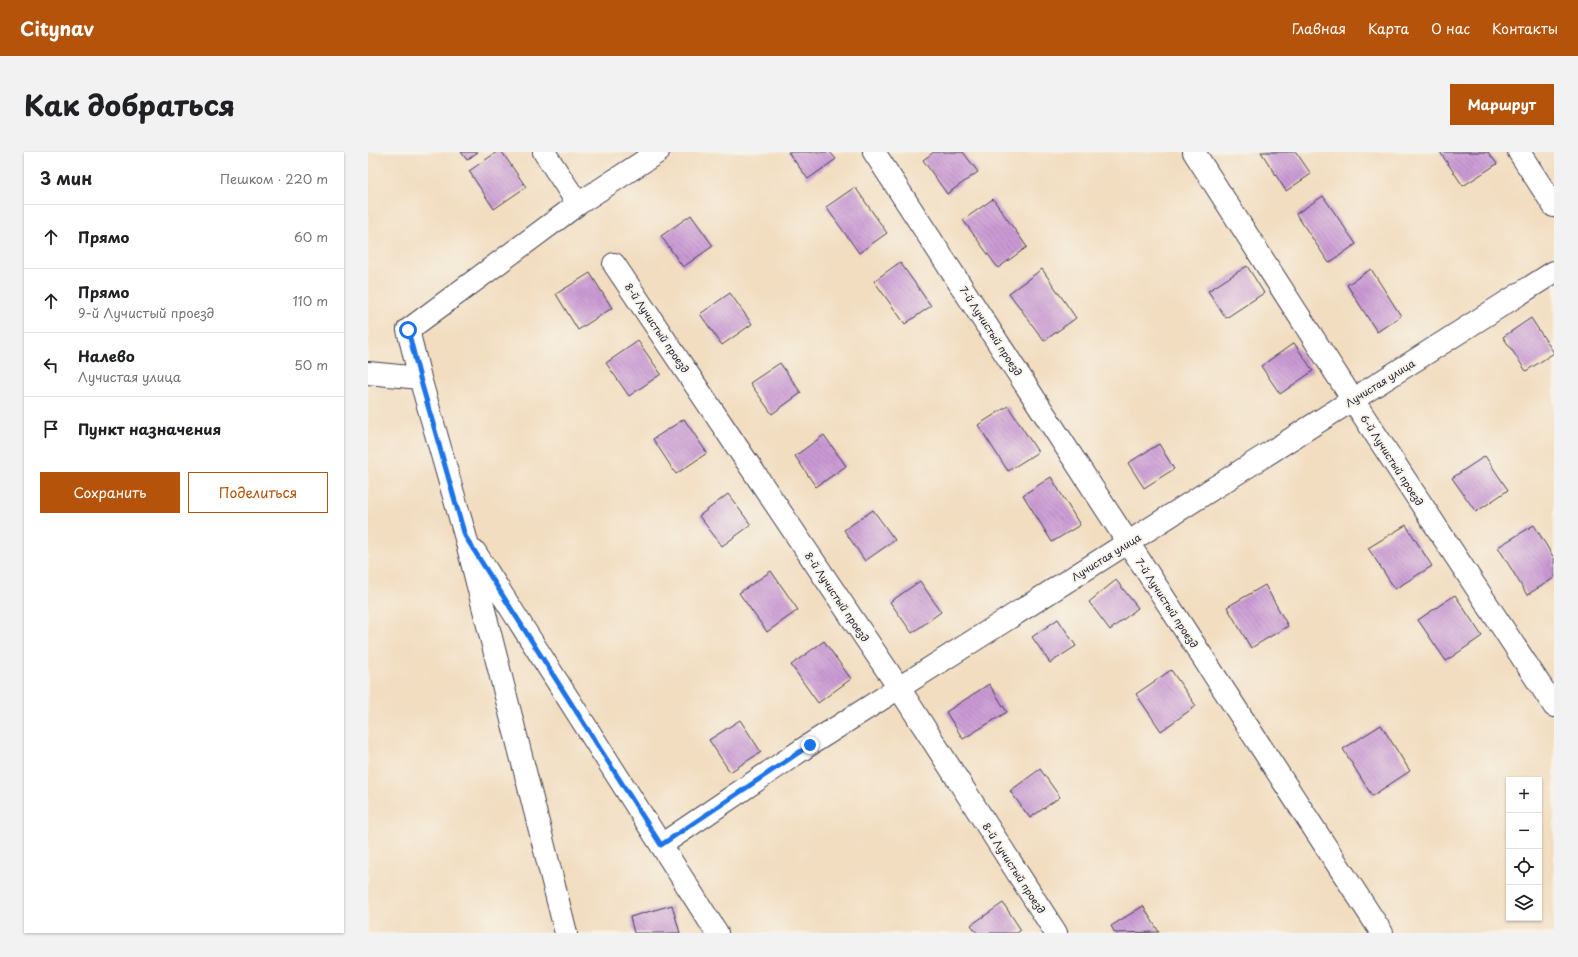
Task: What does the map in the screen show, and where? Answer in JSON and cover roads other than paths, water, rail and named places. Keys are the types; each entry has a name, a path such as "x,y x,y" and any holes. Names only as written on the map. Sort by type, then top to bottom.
{"street":[{"path":"544,152 578,204"},
{"path":"566,933 465,536 420,378 408,330 578,204 658,152"},
{"name":"7-й Лучистый проезд","path":"874,152 1382,933"},
{"name":"6-й Лучистый проезд","path":"1194,152 1353,400 1554,706"},
{"path":"1519,152 1554,206"},
{"name":"8-й Лучистый проезд","path":"614,264 899,688 1056,933"},
{"name":"Лучистая улица","path":"661,845 810,745 1554,272"},
{"path":"368,373 420,378"},
{"path":"465,536 717,933"}]}
